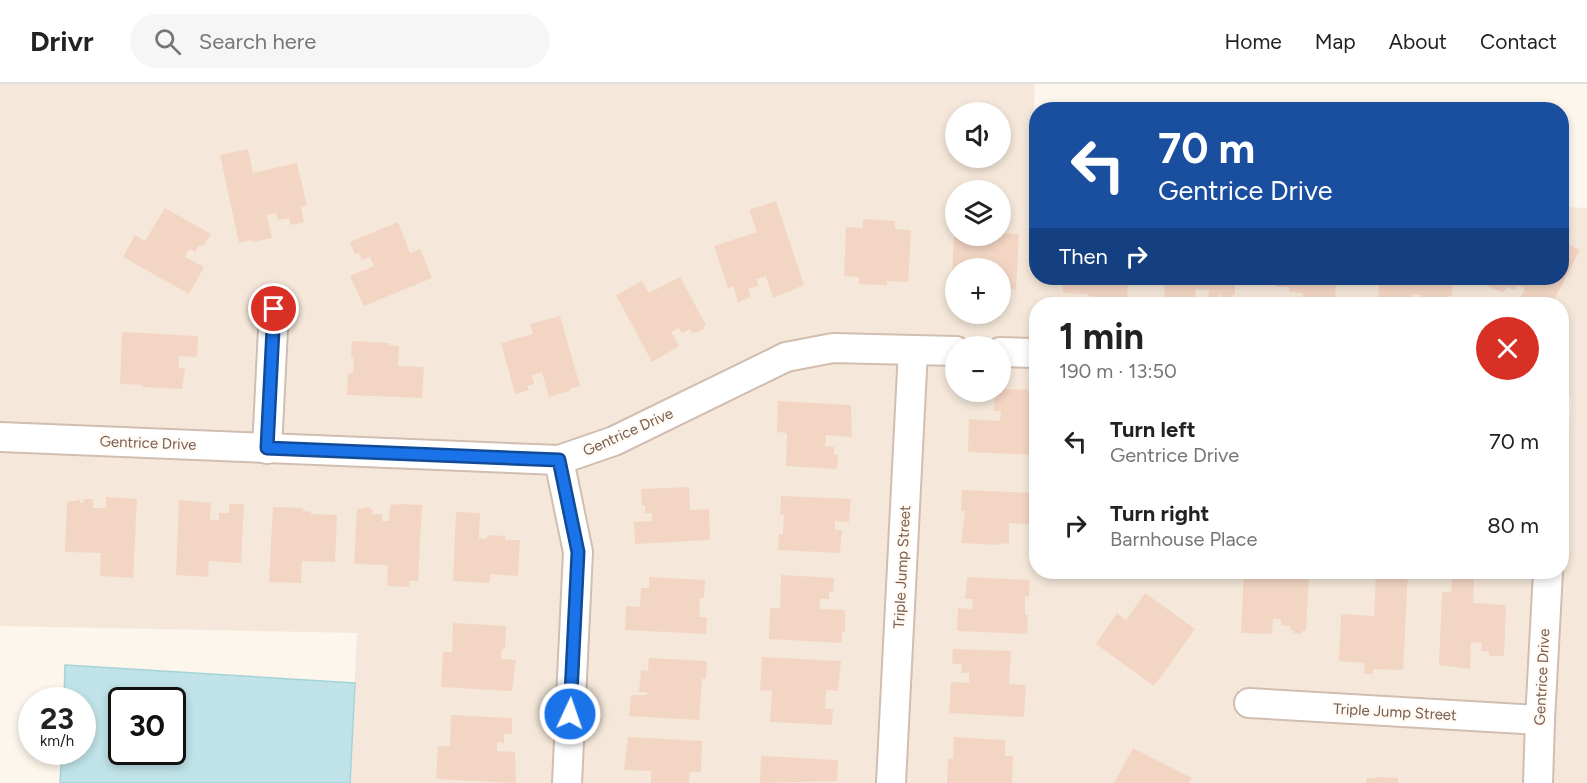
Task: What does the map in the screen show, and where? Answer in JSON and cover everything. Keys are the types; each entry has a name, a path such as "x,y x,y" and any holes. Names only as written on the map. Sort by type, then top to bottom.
{"street":[{"path":"267,448 274,309"},
{"name":"Gentrice Drive","path":"0,437 559,460 614,441 786,357 833,348 945,351"},
{"name":"Triple Jump Street","path":"891,783 914,350"},
{"path":"1011,352 1029,353"},
{"path":"559,460 578,552 567,783"},
{"name":"Gentrice Drive","path":"1539,783 1548,579"},
{"name":"Triple Jump Street","path":"1250,703 1540,720"}],"shaded area":[{"path":"0,84 1035,84 1034,102 1029,102 1029,285 1569,285 1569,207 1587,208 1587,783 1551,783 1562,579 1569,579 1571,400 1569,393 1569,297 1029,297 1029,338 833,334 610,428 557,447 280,436 287,296 263,295 255,435 0,423"},
{"path":"834,361 901,364 879,783 579,783 573,470 790,370"},
{"path":"925,364 945,365 945,402 1011,402 1011,366 1029,366 1029,579 1536,579 1529,706 1239,689 1237,716 1527,733 1526,783 904,783"},
{"path":"0,451 549,474 566,554 555,783 350,783 357,633 0,626"}],"water":[{"path":"65,665 355,683 350,783 60,783 61,765 96,765 96,687 64,687"}],"building":[{"path":"248,149 253,173 297,163 307,206 301,207 304,222 291,225 289,218 278,220 276,213 267,215 272,238 239,243 220,155"},
{"path":"776,201 804,285 773,298 766,276 756,279 759,286 748,289 751,297 738,302 733,286 728,288 714,246 757,232 749,210"},
{"path":"165,208 211,234 203,246 199,245 195,252 189,249 185,257 204,267 189,294 123,257 135,235 145,241"},
{"path":"863,219 895,221 895,229 911,230 908,282 887,281 887,285 859,284 859,277 844,276 846,227 863,228"},
{"path":"398,222 410,253 420,249 432,278 364,306 350,276 374,266 370,257 362,260 359,253 355,254 350,242"},
{"path":"1011,234 1019,234 1016,289 1011,289 1011,258 953,258 953,246 1011,246"},
{"path":"1569,244 1580,250 1569,271"},
{"path":"680,277 706,325 704,329 695,333 691,333 690,329 682,333 679,328 671,332 679,346 652,362 616,295 642,281 649,293"},
{"path":"1063,285 1128,285 1127,297 1097,297 1088,296 1088,294 1063,293"},
{"path":"1165,285 1235,285 1235,295 1231,297 1218,295 1218,297 1208,297 1209,290 1196,289 1195,297 1164,297"},
{"path":"1276,285 1336,285 1335,297 1303,297 1303,293 1289,292 1289,287 1276,287"},
{"path":"1379,285 1453,285 1452,296 1447,297 1421,297 1421,295 1412,294 1412,297 1378,297"},
{"path":"1517,285 1514,290 1507,287 1503,293 1488,286"},
{"path":"1517,285 1562,285 1556,297 1521,297 1525,289"},
{"path":"560,316 580,386 549,397 542,372 532,375 534,384 527,386 529,390 515,394 501,343 533,334 530,324"},
{"path":"122,332 198,336 197,357 179,356 179,368 185,368 182,389 120,384"},
{"path":"352,341 389,343 389,345 399,346 398,366 424,367 422,398 347,395 348,373 353,373"},
{"path":"1011,389 1029,390 1029,455 968,452 969,419 1000,421 1001,411 993,411 994,402 1011,402"},
{"path":"778,401 851,405 852,437 826,435 825,446 834,447 834,454 838,455 837,469 786,466 787,433 777,432"},
{"path":"689,487 690,510 709,509 710,540 635,544 634,522 652,521 652,513 645,513 645,505 642,505 641,489"},
{"path":"962,490 1029,493 1029,524 1009,523 1009,544 961,543 965,511 961,511"},
{"path":"781,496 851,499 849,522 835,521 835,530 842,530 840,553 778,550 779,534 783,534 784,515 780,515"},
{"path":"106,497 137,499 133,578 100,576 101,553 65,552 67,502 80,500 80,503 83,503 84,499 93,499 93,508 106,508"},
{"path":"179,500 211,503 210,520 219,520 219,513 229,513 229,504 244,504 241,563 209,561 208,577 176,575"},
{"path":"390,505 422,505 418,581 409,581 409,587 387,586 388,565 354,564 357,509 370,507 369,509 373,509 372,514 382,514 382,521 389,521"},
{"path":"273,507 303,508 303,511 311,512 311,514 337,515 335,562 302,561 301,583 269,582"},
{"path":"456,512 480,513 479,538 487,539 487,535 505,536 505,540 520,540 518,576 490,574 490,583 453,581"},
{"path":"781,575 834,578 833,592 829,592 829,599 820,599 820,609 845,610 845,632 842,632 842,643 769,639 770,608 780,608"},
{"path":"649,577 705,580 704,598 700,598 699,617 707,617 706,634 625,630 626,606 640,607 641,588 649,588"},
{"path":"967,577 1030,580 1029,597 1025,596 1025,615 1028,615 1027,634 957,631 958,608 972,609 973,599 965,599"},
{"path":"1244,579 1309,579 1306,631 1302,631 1302,634 1293,633 1290,626 1281,625 1281,619 1273,619 1272,634 1241,633"},
{"path":"1376,579 1408,579 1403,670 1373,669 1373,674 1364,674 1365,663 1339,661 1341,614 1374,616"},
{"path":"1452,579 1474,579 1473,603 1506,605 1504,656 1489,656 1489,651 1481,651 1482,643 1471,642 1470,669 1439,665 1442,592 1451,592"},
{"path":"1145,593 1195,629 1154,686 1096,644 1117,613 1126,620"},
{"path":"453,623 506,626 505,649 502,649 501,659 516,660 512,691 441,687 443,652 452,652"},
{"path":"953,649 1011,651 1009,684 1026,685 1024,717 949,713 951,682 969,683 969,673 961,673 962,664 952,664"},
{"path":"762,657 841,661 838,691 826,690 825,709 833,709 832,725 770,722 772,691 760,690"},
{"path":"649,658 707,661 706,679 702,679 699,720 629,716 631,695 647,695 647,692 639,692 641,670 648,671"},
{"path":"451,715 512,718 512,734 504,734 504,743 497,742 497,751 515,752 516,783 436,779 438,746 450,746"},
{"path":"628,737 702,741 701,772 690,772 689,783 651,783 651,771 624,770"},
{"path":"954,737 1005,740 1005,756 1013,756 1012,783 947,783 948,758 953,759"},
{"path":"1133,748 1192,778 1189,783 1114,783"},
{"path":"761,756 838,760 837,781 760,783"},
{"path":"1367,778 1398,778 1398,783 1366,783"}],"route":[{"path":"274,309 267,448 559,460 578,552 570,714"}]}
